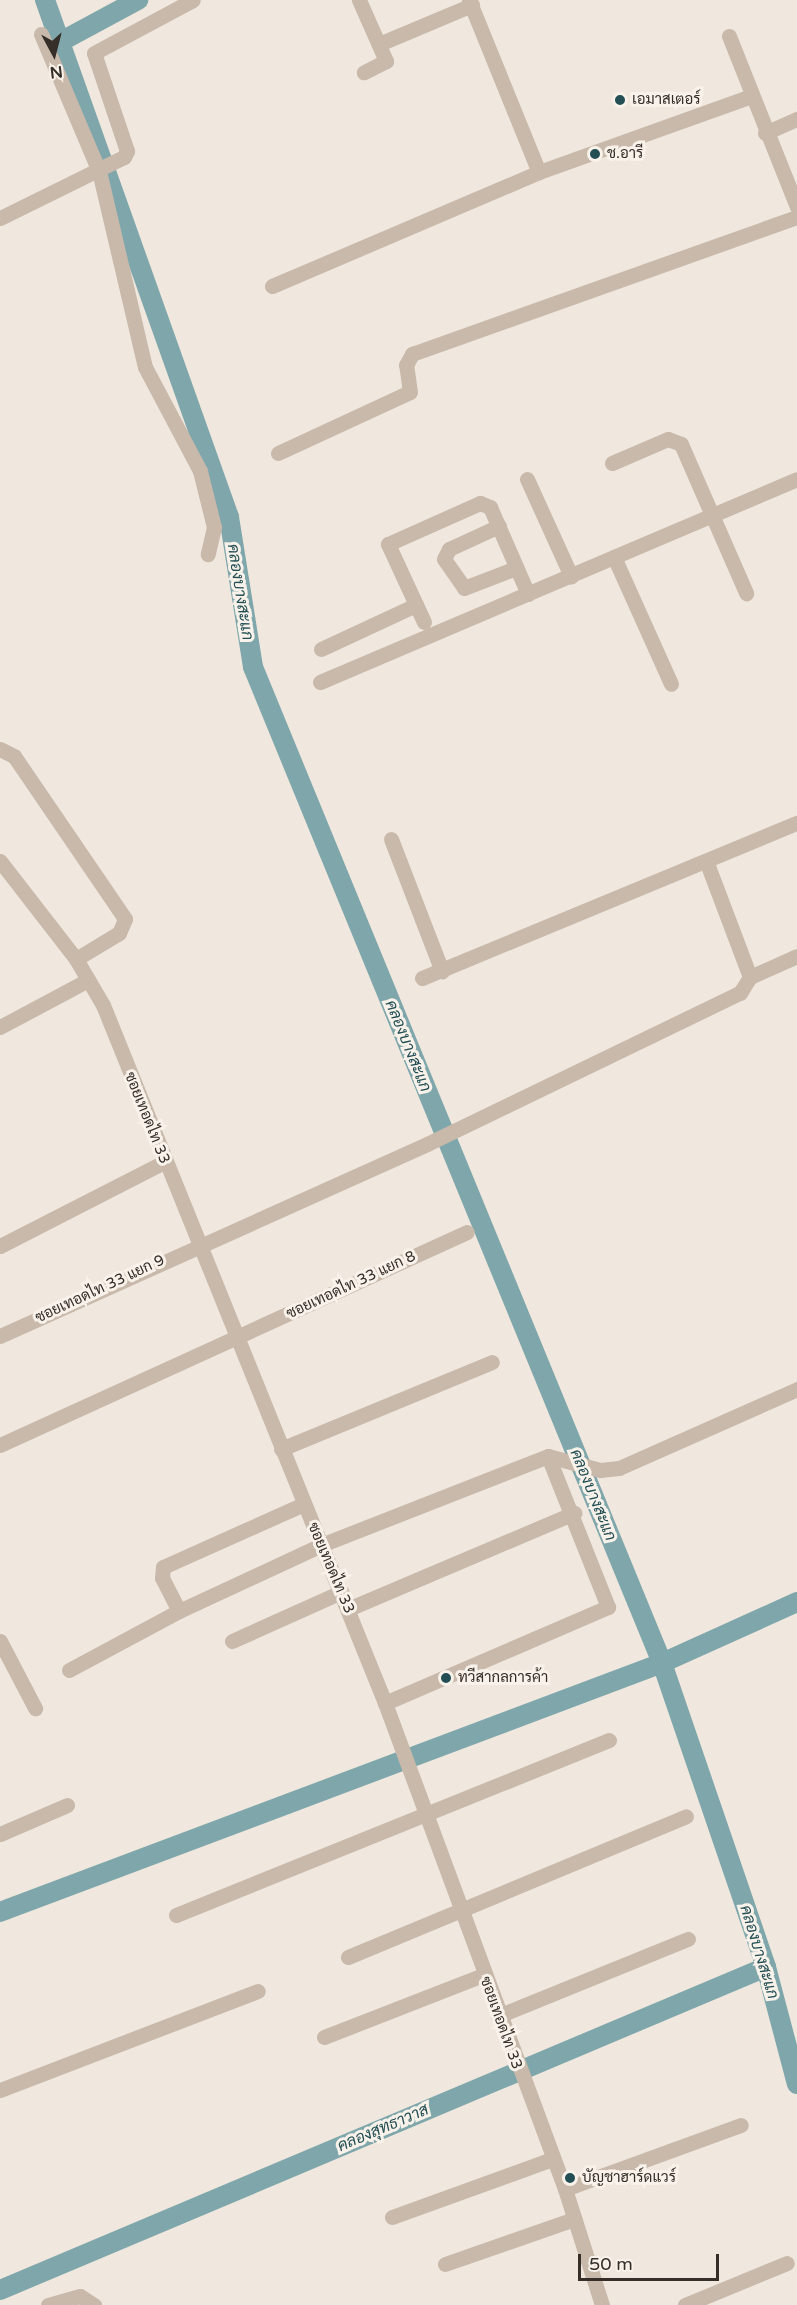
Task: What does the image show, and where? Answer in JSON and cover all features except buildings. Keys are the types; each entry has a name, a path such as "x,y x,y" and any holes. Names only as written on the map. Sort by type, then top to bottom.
{"street":[{"path":"0,218 124,157 94,53 193,0"},
{"path":"359,0 379,44 384,64 364,72"},
{"path":"379,44 470,3 539,172"},
{"path":"41,34 101,170 145,367 200,471 214,526 208,554"},
{"path":"729,36 749,98 797,207"},
{"path":"273,285 539,172 749,98"},
{"path":"765,133 797,119"},
{"path":"278,453 410,392 406,364 412,354 797,217"},
{"path":"612,463 676,440 714,514 746,593"},
{"path":"527,479 571,576"},
{"path":"320,682 797,479"},
{"path":"424,622 390,541 480,503 490,507 528,594"},
{"path":"498,526 449,549 444,559 464,588 516,568"},
{"path":"614,557 670,684"},
{"path":"321,649 416,605"},
{"path":"0,749 14,756 125,919 118,933 76,960"},
{"path":"422,978 707,863 797,823"},
{"path":"391,839 442,971"},
{"name":"ซอยเทอดไท 33","path":"0,861 76,960 88,980 200,1242 235,1338 385,1703 457,1909 565,2189 602,2305"},
{"path":"707,863 750,977 797,956"},
{"name":"ซอยเทอดไท 33 แยก 9","path":"0,1336 200,1242 427,1144 740,993 750,977"},
{"path":"0,1027 88,980"},
{"path":"0,1246 164,1162"},
{"name":"ซอยเทอดไท 33 แยก 8","path":"0,1445 466,1232"},
{"path":"281,1449 492,1362"},
{"path":"69,1670 178,1611 321,1545 554,1456 600,1470 619,1468 797,1389"},
{"path":"385,1703 608,1607 554,1456"},
{"path":"178,1611 162,1578 163,1567 304,1504"},
{"path":"348,1609 574,1513"},
{"path":"232,1641 341,1592"},
{"path":"0,1641 35,1708"},
{"path":"176,1915 609,1740"},
{"path":"0,1834 67,1805"},
{"path":"348,1957 457,1909 686,1816"},
{"path":"498,2016 688,1939"},
{"path":"324,2037 483,1975"},
{"path":"0,2090 258,1991"},
{"path":"565,2189 741,2125"},
{"path":"392,2217 552,2159"},
{"path":"445,2264 574,2219"},
{"path":"685,2305 787,2263"},
{"path":"48,2305 80,2296 94,2305"}],"waterway":[{"name":"คลองบางสะแก","path":"45,0 229,517 253,667 662,1663 766,1967 797,2084"},
{"path":"60,42 138,0"},
{"path":"0,1912 662,1663 797,1602"},
{"name":"คลองสุทธาวาส","path":"0,2290 766,1967"}],"place":[{"name":"เอมาสเตอร์","path":"620,100"},
{"name":"ช.อารี","path":"595,154"},
{"name":"ทวีสากลการค้า","path":"446,1678"},
{"name":"บัญชาฮาร์ดแวร์","path":"570,2178"}]}
